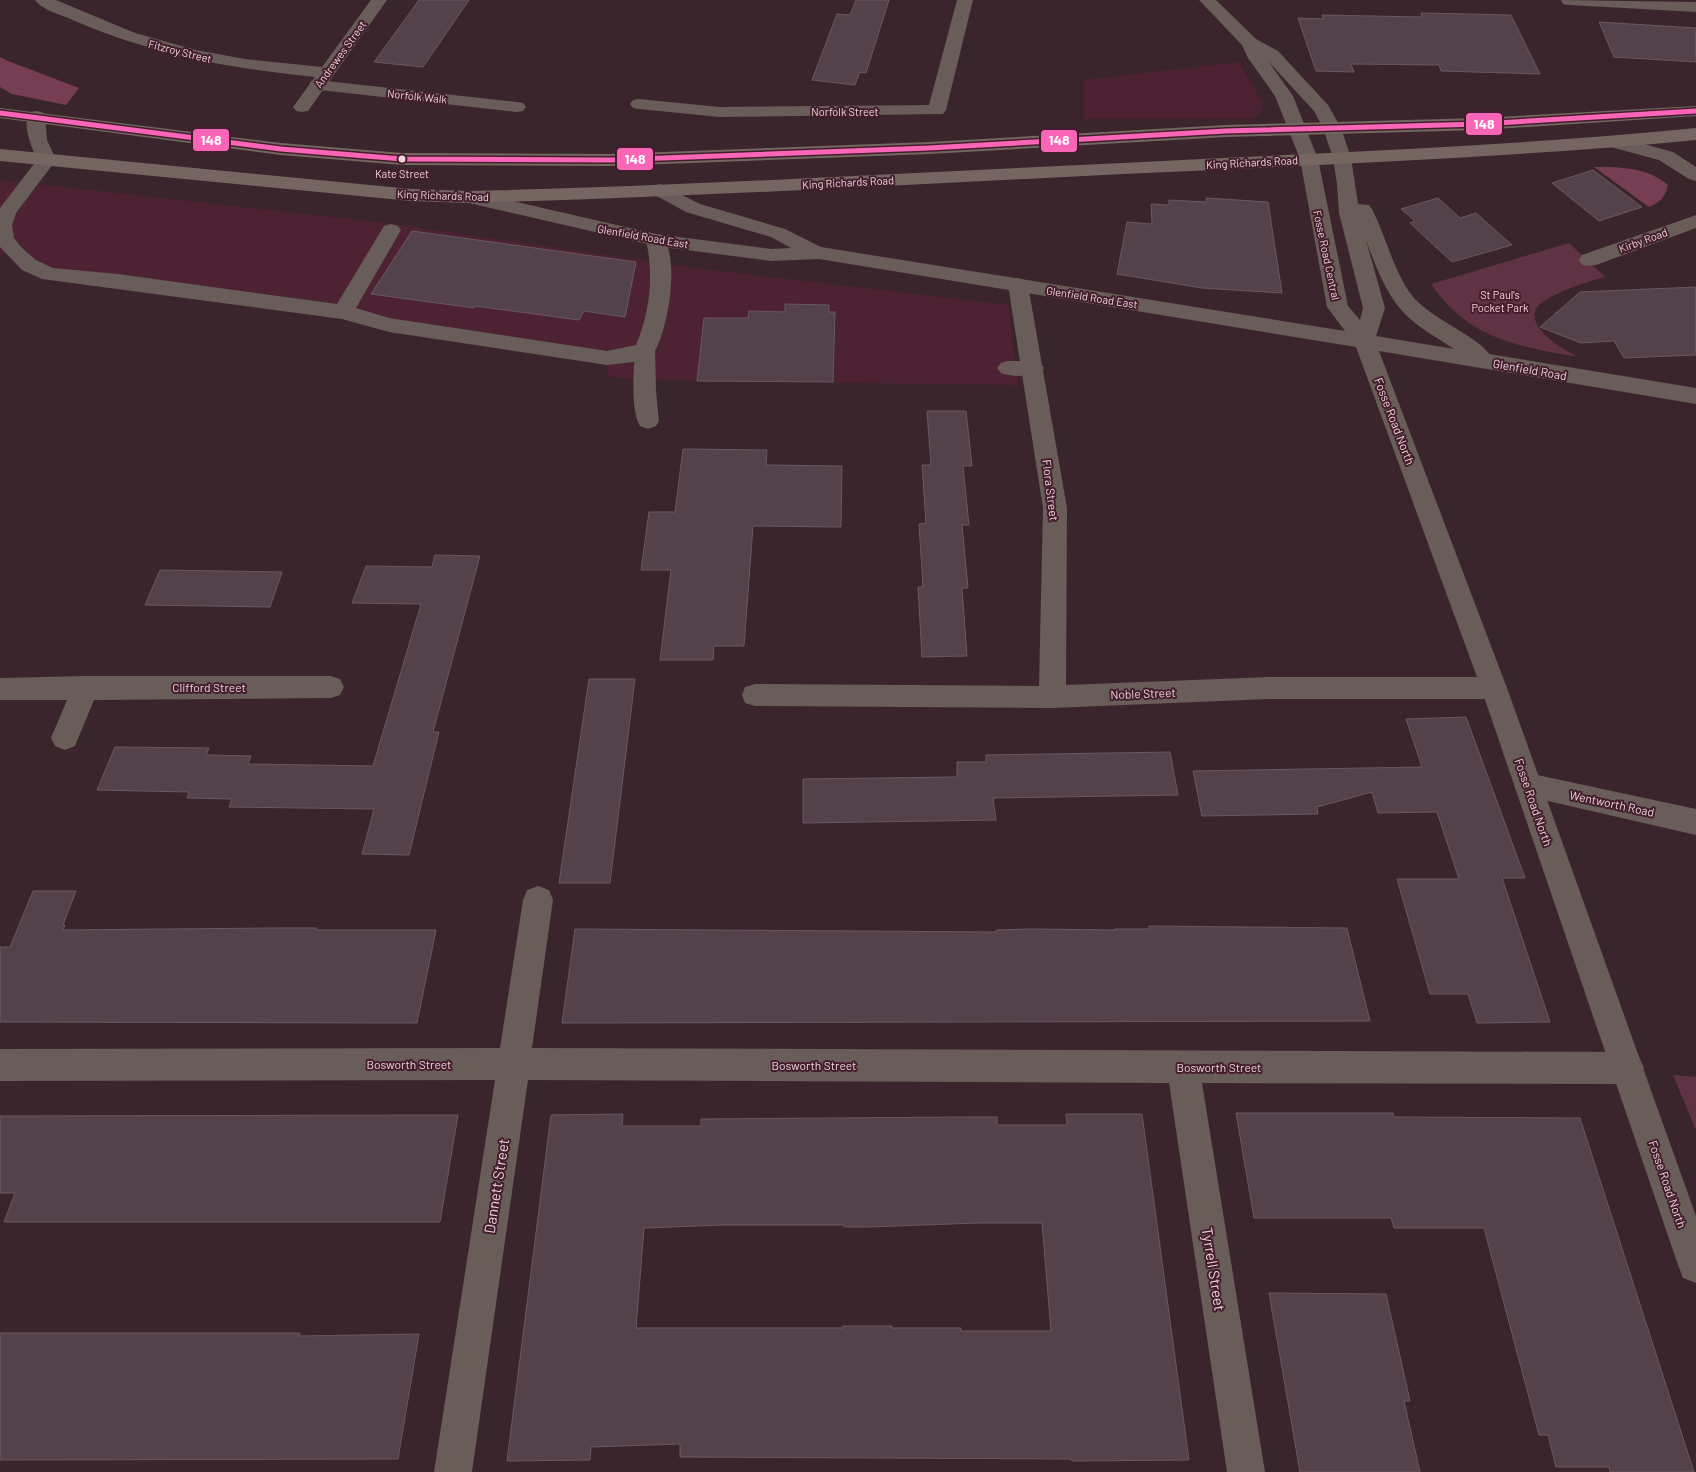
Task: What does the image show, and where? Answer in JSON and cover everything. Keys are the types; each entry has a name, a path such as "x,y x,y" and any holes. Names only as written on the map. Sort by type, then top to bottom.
{"main road":[{"path":"0,113 36,116 281,150 392,158 609,160 929,148 1296,129 1480,124 1696,111"},
{"name":"King Richards Road","path":"0,155 411,195 469,197 660,190 1342,158 1614,142 1696,134"},
{"path":"609,160 660,190"}],"street":[{"name":"Fitzroy Street","path":"43,0 109,31 153,45 321,79"},
{"name":"Andrewes Street","path":"302,107 379,0"},
{"name":"Norfolk Street","path":"640,104 719,112 937,110 965,0"},
{"name":"Fosse Road Central","path":"1207,0 1250,42 1272,55 1322,109 1332,128 1342,158 1347,184 1349,213 1374,308 1364,341"},
{"path":"1570,0 1696,7"},
{"name":"Fosse Road Central","path":"1250,42 1257,58 1284,96 1309,159 1338,307 1364,341"},
{"path":"36,116 38,140 47,160 7,212 2,225 2,239 29,265 49,274 118,281 343,312 389,325 598,357 620,358 645,350 652,333 661,274 656,240"},
{"path":"1614,142 1666,156 1696,175"},
{"name":"Fosse Road Central","path":"1347,184 1365,214 1384,260 1408,303 1446,335 1465,344 1488,362"},
{"name":"Glenfield Road East","path":"660,190 693,208 778,233 819,253"},
{"name":"Glenfield Road East","path":"469,197 656,240 770,255 819,253 1364,341"},
{"name":"Kirby Road","path":"1589,260 1696,221"},
{"path":"343,312 391,230"},
{"name":"Flora Street","path":"1018,285 1054,508 1056,538 1052,697"},
{"name":"Glenfield Road","path":"1364,341 1696,396"},
{"name":"Fosse Road North","path":"1364,341 1494,688 1696,1265"},
{"path":"65,738 86,687"},
{"name":"Clifford Street","path":"0,688 331,687"},
{"name":"Noble Street","path":"755,695 1052,697 1269,688 1494,688"},
{"name":"Wentworth Road","path":"1528,785 1696,822"},
{"name":"Dannett Street","path":"453,1472 538,900"},
{"name":"Bosworth Street","path":"0,1065 515,1064 1628,1068"},
{"name":"Tyrrell Street","path":"1183,1066 1246,1472"}],"lane":[{"name":"Norfolk Walk","path":"321,79 517,107"},
{"path":"645,350 645,391 648,421"},
{"path":"1008,368 1032,368"}],"shaded area":[{"path":"0,57 79,88 66,105 12,94 0,87"},
{"path":"1238,62 1263,103 1262,110 1256,117 1251,119 1084,119 1084,80"},
{"path":"1594,167 1642,171 1660,179 1668,185 1667,189 1662,199 1649,207"},
{"path":"0,180 385,223 702,269 1008,305 1018,385 636,380 608,376 607,358 67,275 15,253 0,254"}],"green space":[{"name":"St Paul's Pocket Park","path":"1569,243 1605,277 1579,285 1547,299 1536,309 1534,316 1537,324 1549,338 1565,350 1579,357 1515,344 1479,329 1446,303 1431,284"},
{"path":"1673,1075 1696,1077 1696,1130"}],"building":[{"path":"419,0 469,0 423,67 374,62"},
{"path":"856,0 889,0 866,73 860,72 855,85 812,80 837,14 850,15"},
{"path":"1421,13 1511,15 1540,74 1441,71 1439,65 1351,64 1354,72 1316,71 1298,18 1324,19 1322,15 1422,17"},
{"path":"1599,22 1696,28 1696,62 1614,57"},
{"path":"1593,170 1642,207 1599,221 1552,183"},
{"path":"1206,198 1268,202 1282,293 1202,288 1117,274 1127,222 1152,224 1151,204 1169,205 1169,200 1206,202"},
{"path":"1438,198 1460,218 1476,213 1512,245 1452,262 1410,223 1415,221 1401,209"},
{"path":"412,231 636,262 625,317 584,311 579,320 371,294"},
{"path":"1696,287 1696,355 1624,358 1614,341 1581,343 1540,327 1580,292"},
{"path":"785,304 829,305 829,312 835,312 833,382 697,381 704,318 748,318 749,311 785,312"},
{"path":"927,411 966,411 972,466 963,466 969,525 962,525 968,588 962,588 967,656 922,657 918,587 923,587 919,524 926,523 922,465 931,465"},
{"path":"683,449 767,450 766,465 842,466 841,527 753,526 744,646 714,646 713,660 660,660 671,570 641,570 649,512 675,512"},
{"path":"435,555 480,556 433,732 439,732 409,855 362,854 374,809 229,807 232,799 187,798 189,792 97,790 115,747 209,748 206,755 251,756 248,764 373,766 421,604 352,603 366,566 432,567"},
{"path":"160,570 282,572 270,607 145,605"},
{"path":"589,679 635,679 610,883 559,883"},
{"path":"1466,717 1525,878 1502,878 1550,1022 1477,1023 1468,994 1430,994 1397,879 1459,879 1437,812 1378,813 1372,792 1317,807 1318,814 1202,816 1193,771 1422,767 1406,719"},
{"path":"1170,752 1178,795 993,798 996,820 803,823 803,779 957,777 957,762 986,762 986,755"},
{"path":"33,891 76,891 63,925 65,925 63,930 317,928 316,930 436,930 417,1023 0,1022 0,947 10,947"},
{"path":"1149,926 1347,928 1370,1021 562,1023 575,929 996,932 996,930 1031,929 1149,929"},
{"path":"1236,1113 1393,1113 1394,1117 1580,1118 1694,1472 1610,1472 1609,1467 1556,1467 1548,1435 1539,1435 1484,1228 1394,1228 1391,1218 1254,1218"},
{"path":"623,1114 622,1126 701,1126 701,1119 963,1117 997,1117 997,1125 1067,1125 1066,1114 1142,1114 1189,1460 1072,1461 1071,1459 680,1457 680,1444 591,1447 590,1460 507,1461 551,1115","holes":["1042,1223 1051,1331 961,1331 961,1328 892,1328 892,1326 843,1326 843,1328 636,1328 644,1228 724,1225 844,1225 844,1227 867,1227"]},
{"path":"458,1115 440,1222 4,1222 15,1193 0,1193 0,1116"},
{"path":"1269,1293 1386,1294 1410,1401 1404,1401 1420,1472 1300,1472"},
{"path":"0,1333 300,1333 299,1336 419,1334 398,1459 0,1460"}],"transit line":[{"name":"148","path":"0,113 281,149 402,159 609,160 929,148 1226,131 1480,124 1696,111"}],"place":[{"name":"Kate Street","path":"402,159"}]}
